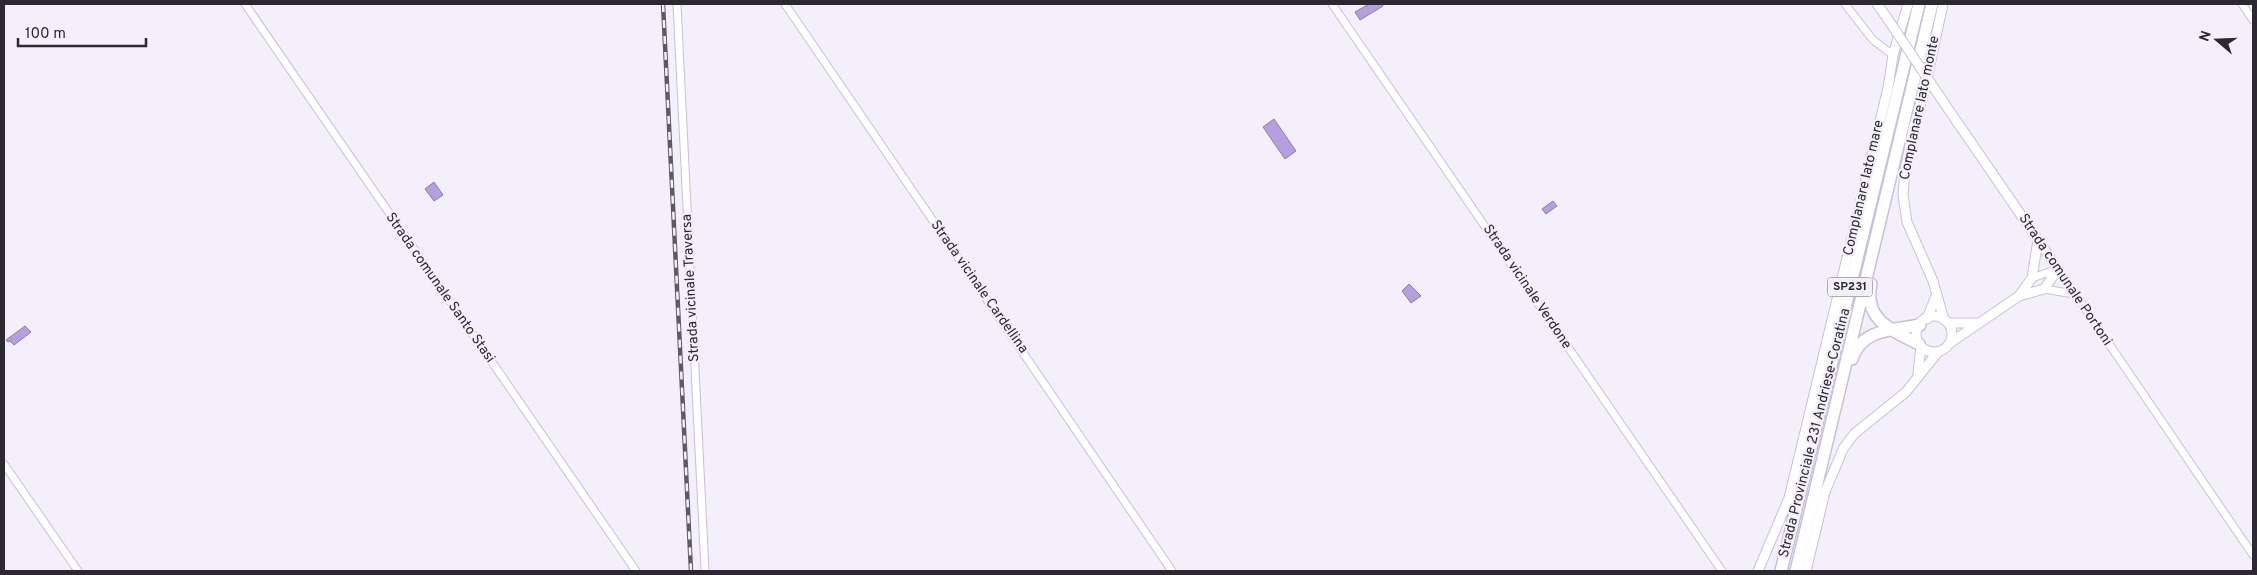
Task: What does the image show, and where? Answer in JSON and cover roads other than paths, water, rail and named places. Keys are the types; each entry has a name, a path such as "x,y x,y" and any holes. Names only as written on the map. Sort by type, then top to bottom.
{"highway":[{"name":"Strada Provinciale 231 Andriese-Coratina","path":"1781,571 1919,4"},
{"name":"Strada Provinciale 231 Andriese-Coratina","path":"1796,571 1932,4"},
{"path":"1884,205 1869,300 1876,318 1892,330 1920,345"},
{"path":"1827,442 1858,346 1871,334 1923,322"}],"street":[{"name":"Strada comunale Santo Stasi","path":"244,4 636,571"},
{"name":"Strada vicinale Traversa","path":"678,4 705,571"},
{"name":"Strada vicinale Cardellina","path":"785,4 1172,571"},
{"name":"Strada vicinale Verdone","path":"1332,4 1722,571"},
{"path":"1845,4 1873,40 1893,55"},
{"name":"Strada comunale Portoni","path":"1878,4 2253,555"},
{"name":"Complanare lato mare","path":"1758,571 1788,498 1888,88 1893,55 1908,4"},
{"name":"Complanare lato monte","path":"1943,4 1924,92 1913,129 1903,188 1903,206 1907,222 1933,281 1936,296 1946,321"},
{"path":"2242,4 2253,20"},
{"path":"2019,296 2032,278 2038,240"},
{"path":"2032,278 2058,269"},
{"path":"2044,289 2058,269"},
{"path":"1806,571 1825,492 1843,449 1854,434 1906,392 1918,374 1938,352 2019,296 2044,289 2074,294"},
{"path":"1918,374 1920,345 1917,334 1936,296"},
{"path":"1923,322 1936,317 1946,321 1979,323"},
{"path":"1946,321 1952,334 1950,342"},
{"path":"1920,345 1928,351 1938,352"},
{"path":"4,464 78,571"}],"railway":[{"path":"663,4 691,571"}]}
